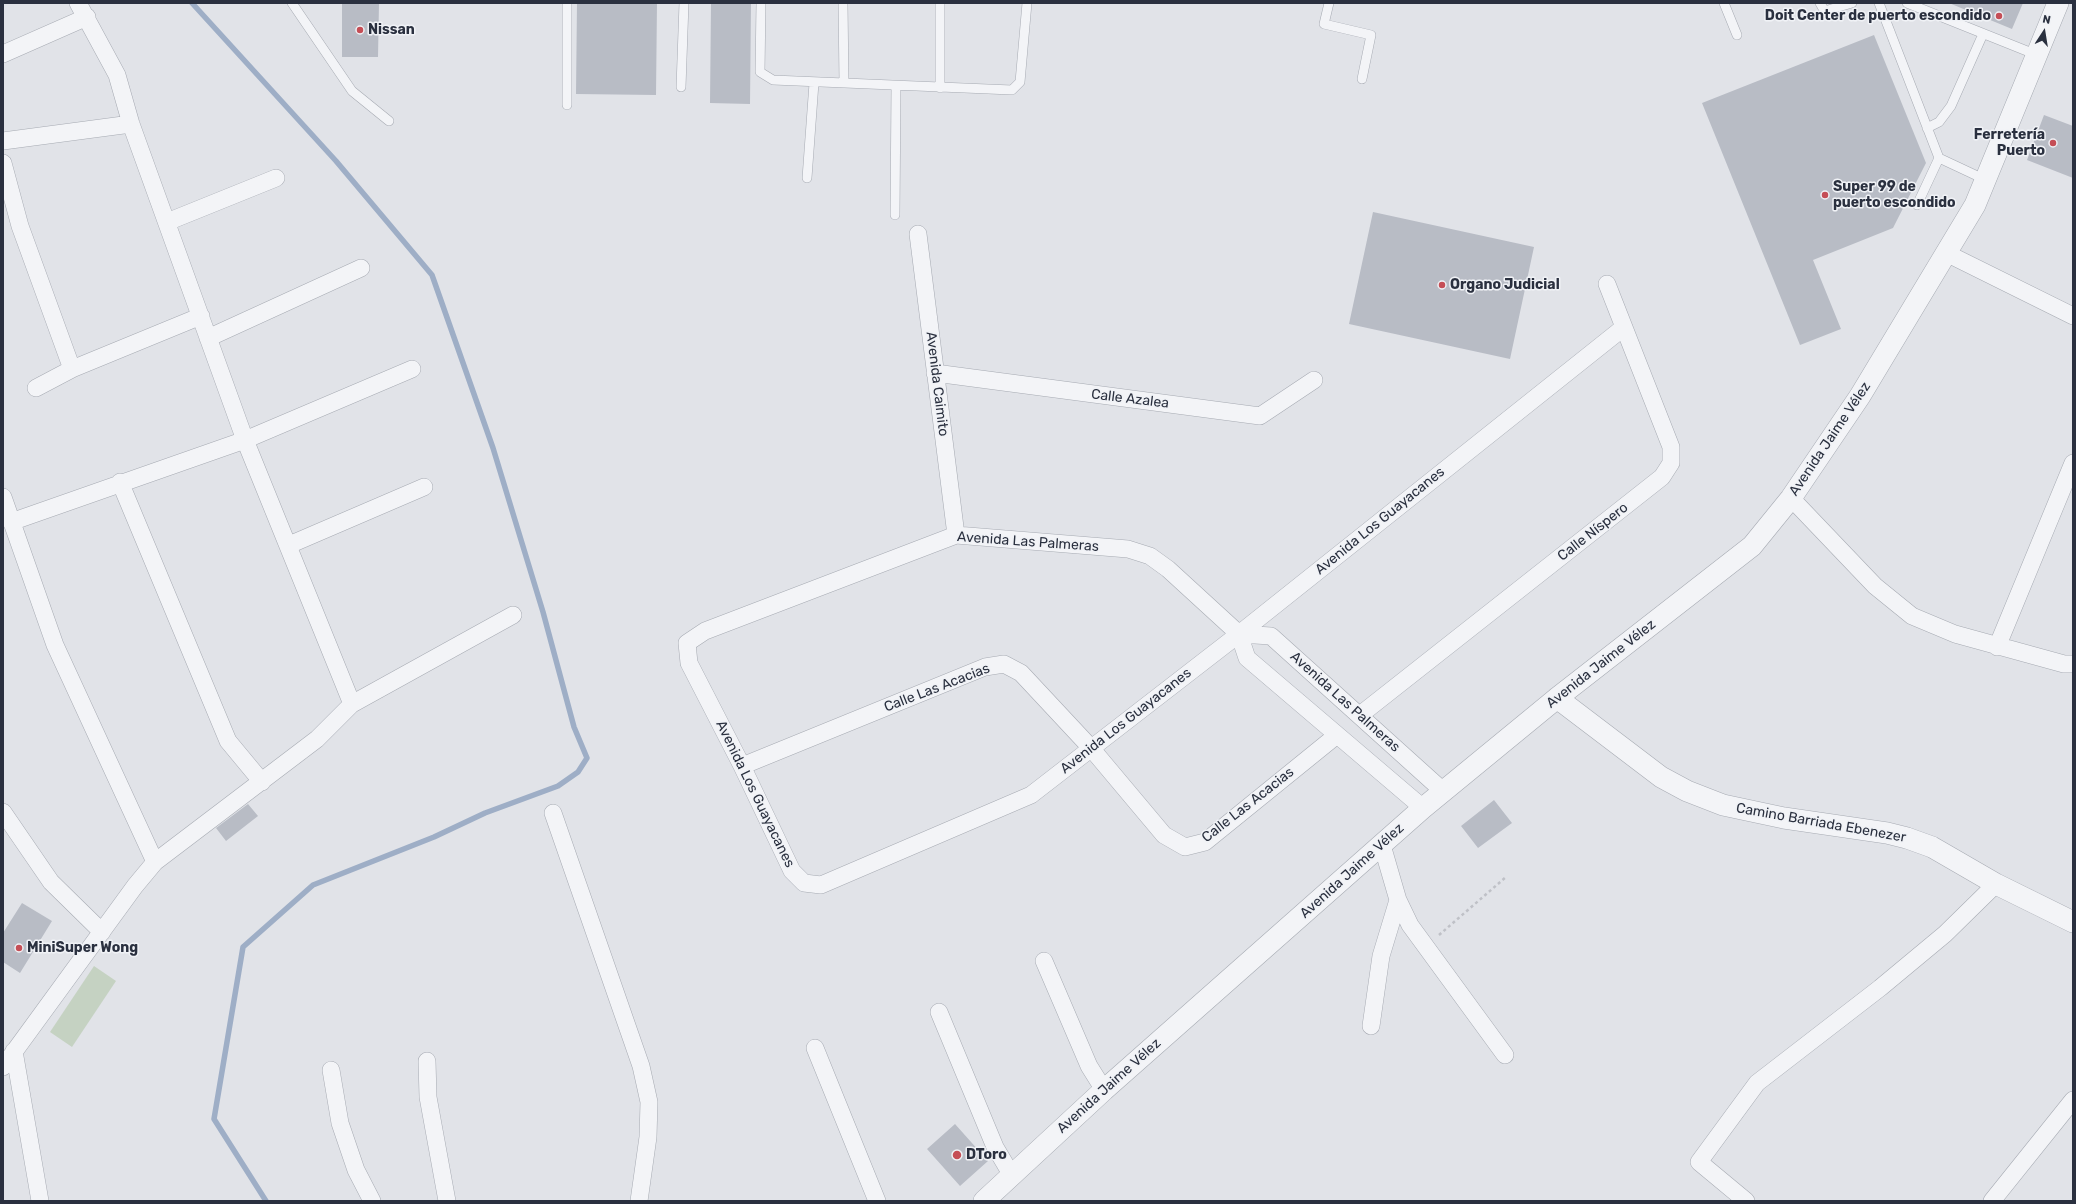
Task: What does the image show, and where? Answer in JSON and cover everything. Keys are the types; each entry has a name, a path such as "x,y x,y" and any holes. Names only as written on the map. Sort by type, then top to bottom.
{"street":[{"path":"78,3 87,17 117,75 131,124 245,440 352,704"},
{"name":"Avenida Jaime Vélez","path":"991,1199 1011,1174 1423,808 1558,698 1752,546 1791,498 1860,396 1975,205 2058,3"},
{"path":"3,54 87,17"},
{"path":"3,141 131,124"},
{"path":"3,163 20,226 72,369"},
{"path":"166,222 276,178"},
{"name":"Avenida Caimito","path":"918,234 956,535"},
{"path":"1946,253 2073,316"},
{"path":"208,338 361,268"},
{"name":"Calle Níspero","path":"1360,715 1662,476 1671,463 1671,447 1607,284"},
{"path":"36,388 72,369 201,316"},
{"name":"Avenida Los Guayacanes","path":"687,644 689,663 742,766 792,871 804,883 821,885 1031,795 1239,634 1623,328"},
{"path":"11,522 120,482 245,440 412,369"},
{"name":"Calle Azalea","path":"936,373 1260,416 1314,380"},
{"path":"1997,647 2073,463"},
{"path":"120,482 228,741 262,782"},
{"path":"289,546 424,487"},
{"path":"3,497 55,645 155,862"},
{"path":"1791,498 1875,586 1912,616 1955,634 1997,647 2064,664 2073,664"},
{"name":"Avenida Las Palmeras","path":"687,644 705,631 956,535 1128,549 1150,556 1168,569 1239,634 1247,658 1423,808"},
{"path":"3,1067 155,862 317,739 352,704 513,615"},
{"name":"Avenida Las Palmeras","path":"1239,634 1271,636 1443,791"},
{"name":"Calle Las Acacias","path":"742,766 986,667 1004,664 1021,673 1091,748 1164,835 1185,847 1205,842 1337,735"},
{"name":"Camino Barriada Ebenezer","path":"1558,698 1655,772 1687,791 1723,805 1784,818 1887,833 1907,838 1932,847 1996,884 2073,922"},
{"path":"3,812 51,882 102,932"},
{"path":"553,813 643,1074 649,1102 648,1137 639,1201"},
{"path":"1382,845 1398,900 1410,925 1505,1055"},
{"path":"1746,1201 1699,1162 1757,1083 1880,988 1945,934 1996,884"},
{"path":"1371,1026 1381,956 1398,900"},
{"path":"1044,961 1090,1066 1104,1090"},
{"path":"939,1012 995,1147 1011,1174"},
{"path":"816,1048 877,1201"},
{"path":"14,1051 40,1201"},
{"path":"427,1061 428,1097 447,1201"},
{"path":"331,1070 340,1123 356,1170 372,1201"},
{"path":"1992,1201 2073,1100"}],"lane":[{"path":"292,3 352,91 389,121"},
{"path":"567,3 567,105"},
{"path":"681,87 684,3"},
{"path":"761,3 760,72 773,80 814,83 1012,90 1020,82 1027,3"},
{"path":"843,3 844,83"},
{"path":"940,3 940,88"},
{"path":"1329,3 1324,24 1371,35 1362,79"},
{"path":"1724,3 1737,35"},
{"path":"1820,3 1824,10 1852,3"},
{"path":"1879,3 1939,158 1986,180"},
{"path":"1907,3 2037,55"},
{"path":"1927,128 1938,122 1951,106 1983,34"},
{"path":"807,178 814,83"},
{"path":"895,215 896,86"},
{"path":"1917,205 1939,158"}],"path":[{"path":"1426,946 1506,877"}],"green space":[{"path":"94,966 116,981 72,1047 50,1032"}],"building":[{"name":"Nissan","path":"342,3 379,3 378,57 342,57"},
{"path":"577,3 657,3 656,95 576,94"},
{"path":"711,3 751,3 750,104 710,103"},
{"name":"Doit Center de puerto escondido","path":"1949,3 2023,3 2012,29"},
{"name":"Super 99 de puerto escondido","path":"1874,35 1926,163 1893,228 1813,260 1841,329 1800,345 1702,103"},
{"name":"Ferretería Puerto","path":"2044,115 2073,126 2073,178 2027,160"},
{"name":"Organo Judicial","path":"1373,212 1534,247 1510,359 1349,324"},
{"path":"1494,800 1512,823 1478,848 1461,826"},
{"path":"248,804 258,816 226,841 216,828"},
{"name":"MiniSuper Wong","path":"22,903 52,921 20,973 3,962 3,933"},
{"name":"DToro","path":"955,1124 988,1161 960,1186 927,1149"}],"waterway":[{"path":"192,3 336,161 432,275 493,448 543,612 574,727 587,758 578,772 558,786 485,813 434,837 313,885 243,947 214,1119 266,1201"}],"place":[{"name":"Doit Center de puerto escondido","path":"1999,16"},
{"name":"Nissan","path":"360,30"},
{"name":"Ferretería Puerto","path":"2053,143"},
{"name":"Super 99 de puerto escondido","path":"1825,195"},
{"name":"Organo Judicial","path":"1442,285"},
{"name":"MiniSuper Wong","path":"19,948"},
{"name":"DToro","path":"957,1155"}]}
